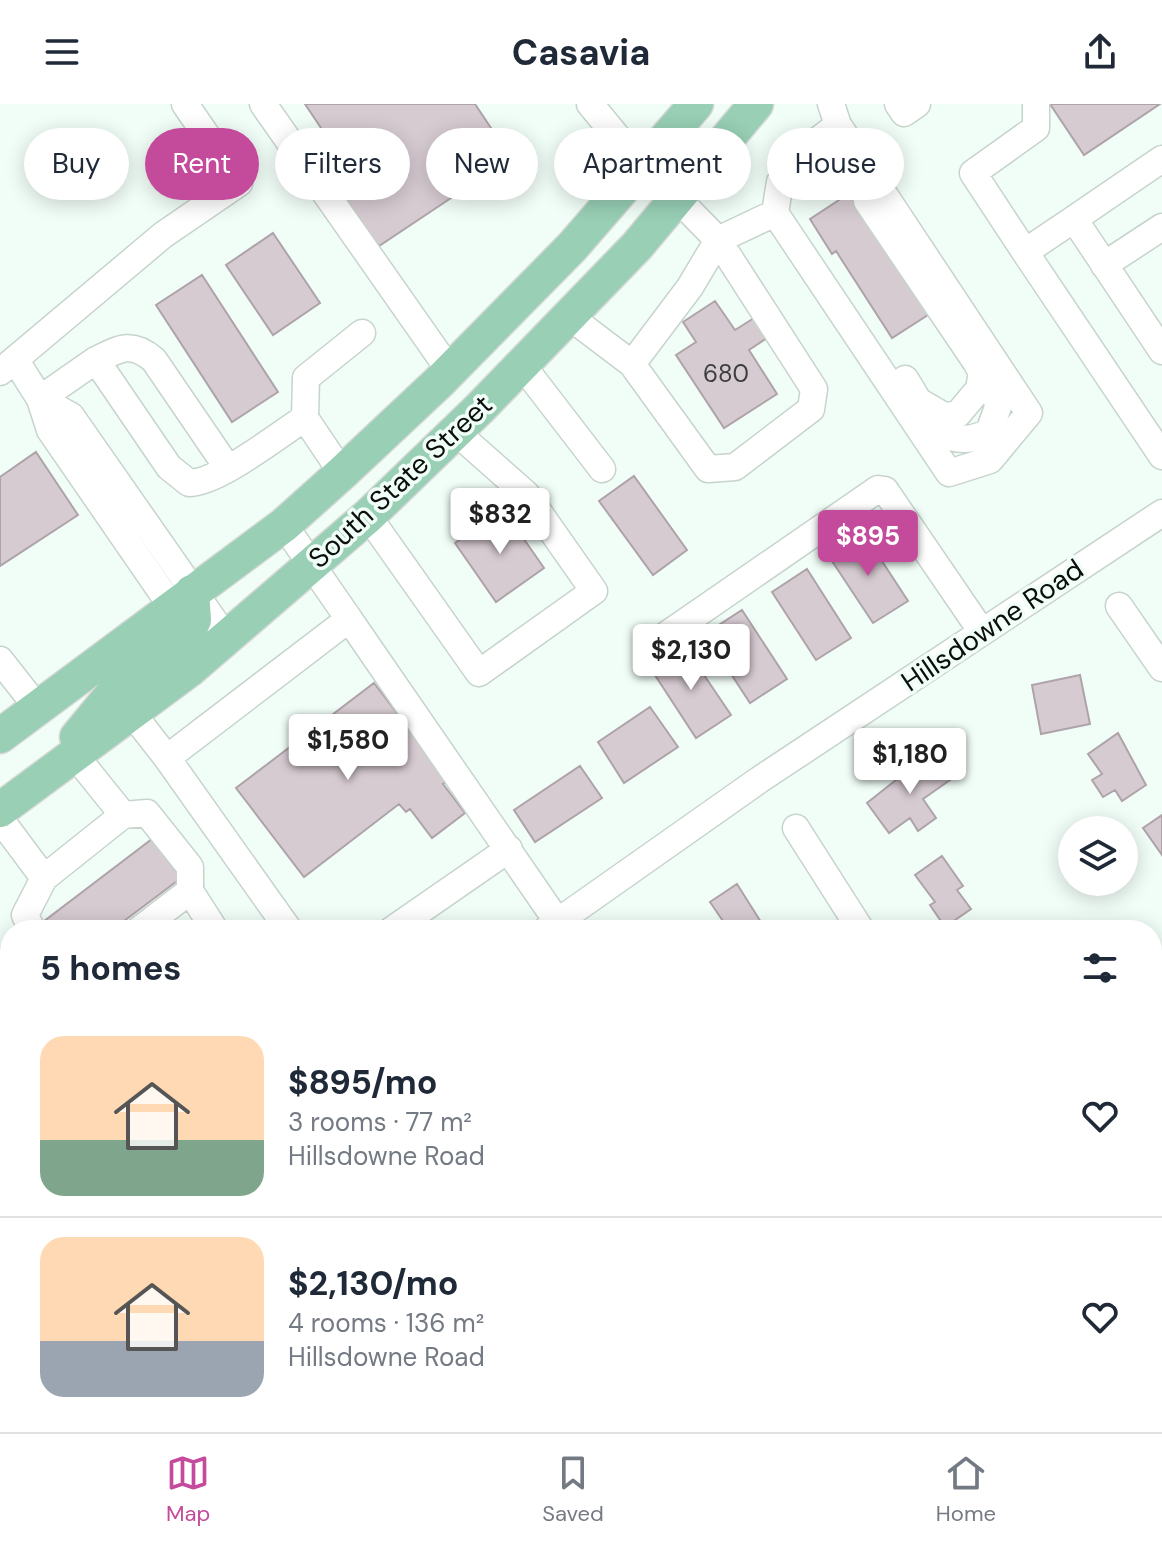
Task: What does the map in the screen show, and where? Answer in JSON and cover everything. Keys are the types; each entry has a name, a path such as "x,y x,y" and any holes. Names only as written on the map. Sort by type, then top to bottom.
{"main road":[{"name":"South State Street","path":"676,128 696,104"},
{"path":"697,128 716,104"},
{"name":"South State Street","path":"736,128 756,104"},
{"name":"South State Street","path":"0,810 131,712 197,625 284,525 450,371 572,247 613,200"},
{"path":"376,509 414,435 532,317 638,200"},
{"name":"South State Street","path":"0,736 37,707 312,564 376,509 456,432 570,317 677,200"},
{"path":"312,564 307,537 310,526 351,490 390,429"},
{"path":"63,764 87,722 120,685 197,625"}],"street":[{"path":"185,104 239,183 163,235 8,367 40,399 71,416 197,625"},
{"path":"263,104 450,371"},
{"path":"590,104 611,128"},
{"path":"1036,104 1036,128 973,173 1162,456"},
{"path":"831,122 1029,413 990,460 949,473 775,213 780,182 831,122"},
{"path":"793,241 813,252 940,432 958,441 975,439 989,432 999,404 831,122"},
{"path":"1025,252 1162,159"},
{"path":"570,317 632,364 708,469 735,467 811,409 814,389 718,240 677,200"},
{"path":"632,364 690,287 718,240 775,213"},
{"path":"1074,219 1162,351"},
{"path":"1104,265 1162,227"},
{"path":"342,473 305,418 306,378 362,333"},
{"path":"40,399 96,360 120,347 135,346 154,360 227,467"},
{"path":"96,360 179,478 198,483 305,418"},
{"path":"522,365 602,469"},
{"path":"376,509 479,673 594,591 526,494 456,432"},
{"path":"649,647 878,489 885,490 982,632"},
{"name":"Hillsdowne Road","path":"558,920 1162,513"},
{"path":"284,525 509,849 548,920"},
{"path":"1119,606 1162,668"},
{"path":"167,758 349,619"},
{"path":"0,660 37,707"},
{"path":"131,712 282,920"},
{"path":"63,764 123,815"},
{"path":"27,920 25,915 44,878 123,815 147,813 190,867 190,891 209,920"},
{"path":"0,819 44,878"},
{"path":"796,828 855,920"},
{"path":"406,920 509,849"},
{"path":"152,920 190,891"}],"building":[{"path":"305,104 475,104 491,128 426,128 426,200 448,200 373,250 340,200 410,200 410,128 321,128"},
{"path":"1050,104 1160,104 1084,155"},
{"path":"839,200 859,200 931,313 892,338 836,251 832,254 810,219"},
{"path":"273,233 320,303 273,335 226,265"},
{"path":"202,275 278,392 232,422 156,305"},
{"path":"715,301 735,330 754,318 767,338 749,350 777,394 724,428 676,355 696,342 683,322"},
{"path":"36,452 78,515 0,566 0,477"},
{"path":"634,476 687,550 653,575 599,501"},
{"path":"503,509 544,568 496,602 455,543"},
{"path":"863,532 908,601 873,623 828,555"},
{"path":"807,569 851,638 816,660 772,592"},
{"path":"742,610 787,679 750,703 705,634"},
{"path":"685,647 731,715 696,738 651,669"},
{"path":"1080,675 1090,724 1041,734 1032,685"},
{"path":"374,683 448,780 443,784 465,813 432,838 410,809 406,812 399,804 304,877 236,788"},
{"path":"650,707 678,747 624,783 598,742"},
{"path":"1118,733 1146,785 1122,801 1115,790 1103,797 1092,780 1102,774 1088,754"},
{"path":"930,753 950,780 923,799 936,818 918,831 910,818 889,833 867,803"},
{"path":"580,766 602,798 535,842 514,810"},
{"path":"1162,815 1162,855 1143,828"},
{"path":"152,839 181,878 125,920 46,920"},
{"path":"942,856 963,886 957,890 971,909 955,920 940,920 930,905 935,902 915,875"},
{"path":"737,884 760,920 722,920 710,902"}]}
